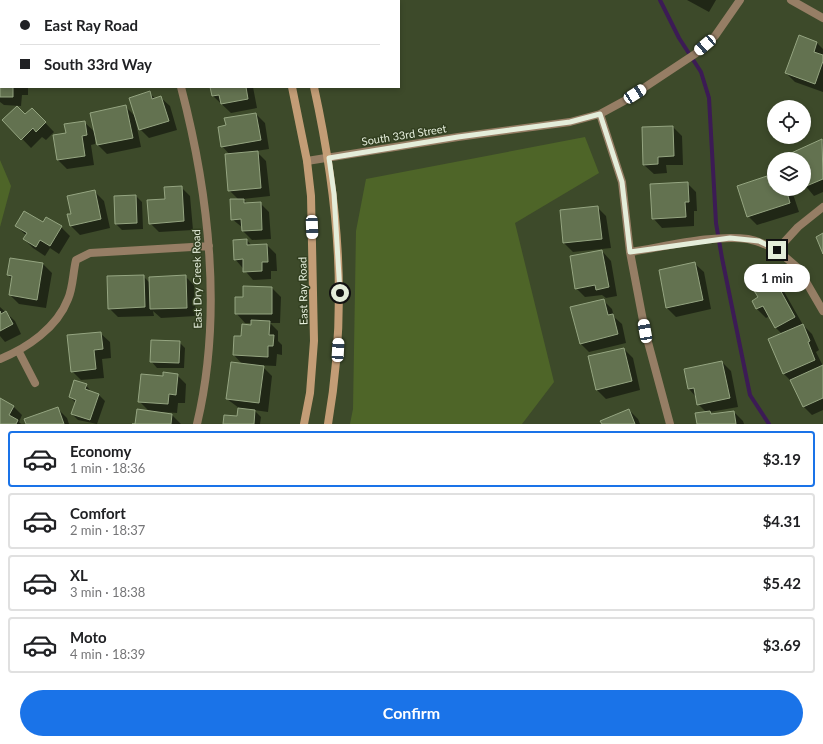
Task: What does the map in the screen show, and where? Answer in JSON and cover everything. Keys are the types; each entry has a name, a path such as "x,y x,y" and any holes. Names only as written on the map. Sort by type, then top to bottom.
{"main road":[{"name":"East Ray Road","path":"292,88 307,161 311,196 314,319 313,361 310,393 304,424"},
{"path":"314,88 329,158 334,194 340,293 338,364 328,424"}],"street":[{"name":"South 33rd Street","path":"307,161 458,137 570,122 600,114 624,101 695,54 715,36 740,0"},
{"path":"791,0 823,18"},
{"name":"East Dry Creek Road","path":"181,88 197,160 209,246 208,342 197,424"},
{"path":"600,114 622,182 630,252 645,331 670,424"},
{"path":"777,250 798,227 823,207"},
{"path":"630,252 730,238 759,241 777,250 798,268 823,311"},
{"path":"0,359 18,352 53,324 68,299 76,260 90,253 209,246"},
{"path":"18,352 36,383"}],"green space":[{"path":"585,137 599,173 515,223 554,382 522,424 350,424 353,409 356,231 366,179"},
{"path":"0,160 11,186 0,227"}],"building":[{"path":"799,35 817,42 814,52 823,55 823,61 815,84 785,73"},
{"path":"0,88 13,88 13,97 0,97"},
{"path":"210,88 246,88 248,99 221,104 219,95 212,96"},
{"path":"150,91 152,99 161,96 169,121 139,130 129,98"},
{"path":"126,105 133,138 97,145 90,113"},
{"path":"17,106 25,114 32,108 46,122 36,132 33,128 21,140 2,120"},
{"path":"256,113 261,140 221,147 218,127 226,125 224,118"},
{"path":"85,121 87,135 82,136 85,156 57,160 53,135 66,133 64,124"},
{"path":"673,126 674,156 658,157 658,164 643,165 642,127"},
{"path":"822,139 823,179 811,184 811,152 793,152"},
{"path":"258,151 261,188 228,191 225,154"},
{"path":"767,176 767,196 788,196 790,203 747,217 737,186"},
{"path":"688,182 689,202 685,202 686,217 652,219 650,184"},
{"path":"182,186 184,221 149,224 147,200 165,199 164,187"},
{"path":"95,190 101,219 70,226 67,214 71,214 67,196"},
{"path":"136,195 137,223 115,224 114,196"},
{"path":"230,199 244,199 244,203 261,202 262,230 242,231 241,219 231,220"},
{"path":"598,206 602,239 563,243 560,210"},
{"path":"24,211 43,222 46,217 62,226 50,246 40,240 36,247 23,239 27,233 15,226"},
{"path":"823,233 823,254 816,237"},
{"path":"247,239 247,245 267,244 268,262 262,262 262,271 243,272 243,259 234,260 233,240"},
{"path":"602,250 609,287 596,290 595,285 575,289 570,256"},
{"path":"10,258 43,263 37,300 9,295 12,276 7,275"},
{"path":"695,262 703,300 666,308 659,270"},
{"path":"144,275 145,307 108,309 107,276"},
{"path":"186,275 187,308 150,309 149,277"},
{"path":"773,277 795,317 775,328 763,306 756,309 752,301 758,297 753,289"},
{"path":"243,286 272,287 272,314 235,314 235,297 243,297"},
{"path":"604,299 608,315 613,314 618,334 580,344 570,307"},
{"path":"0,311 1,314 6,311 13,324 0,331"},
{"path":"251,320 270,321 269,335 274,335 273,346 268,346 268,357 233,355 234,336 241,336 242,324 251,325"},
{"path":"803,324 810,341 808,342 815,360 783,374 768,339"},
{"path":"101,332 103,349 94,350 96,369 71,372 67,335"},
{"path":"151,340 180,341 179,363 150,362"},
{"path":"624,348 632,381 596,390 588,356"},
{"path":"722,361 730,398 697,405 694,388 688,389 684,369"},
{"path":"231,362 264,366 259,403 226,399"},
{"path":"823,365 823,398 803,407 790,380"},
{"path":"163,372 178,374 176,395 169,394 168,404 138,402 141,374 163,376"},
{"path":"74,380 87,384 85,389 99,394 90,420 71,414 76,400 69,397"},
{"path":"0,398 14,406 9,415 18,420 16,424 0,424"},
{"path":"58,407 64,424 26,424 24,419"},
{"path":"238,408 255,410 254,424 223,424 224,415 237,416"},
{"path":"137,409 172,414 171,424 135,424"},
{"path":"629,409 635,424 602,424 600,421"},
{"path":"710,411 711,414 734,411 736,424 697,424 695,413"}],"waterway":[{"path":"660,0 679,38 701,72 709,98 716,223 722,258 750,395 769,424"}],"route":[{"path":"340,293 334,194 329,158 458,137 570,122 600,114 622,182 630,252 730,238 759,241 777,250"}]}
